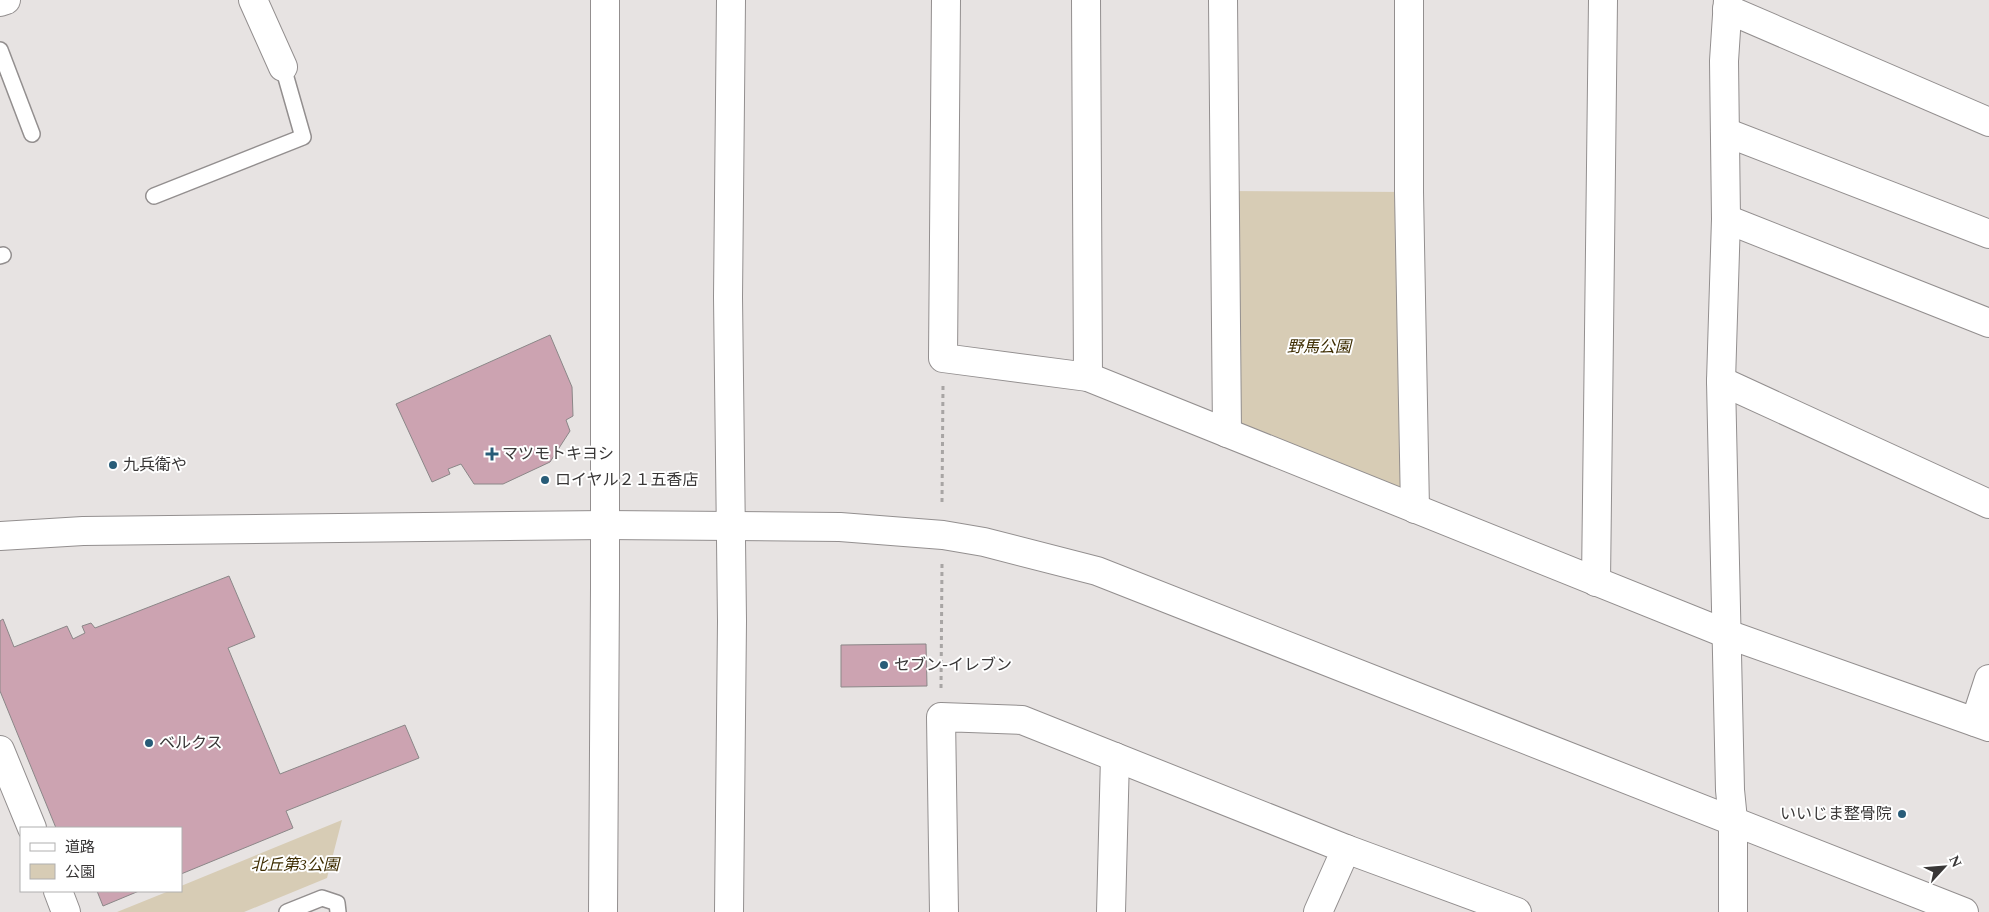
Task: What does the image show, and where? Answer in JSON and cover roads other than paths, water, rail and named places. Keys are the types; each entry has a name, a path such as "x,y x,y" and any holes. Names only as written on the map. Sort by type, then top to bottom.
{"street":[{"path":"0,2 6,0"},
{"path":"252,0 283,67"},
{"path":"603,912 605,0"},
{"path":"729,912 732,630 728,287 731,0"},
{"path":"946,0 943,358 1088,377 1727,634 1982,725 1989,680"},
{"path":"1086,0 1088,377"},
{"path":"1223,0 1227,433"},
{"path":"1410,0 1410,192 1415,509"},
{"path":"1596,582 1603,0"},
{"path":"1733,912 1721,381 1726,219 1724,61 1727,4 1989,122"},
{"path":"1725,132 1989,234"},
{"path":"1726,219 1989,323"},
{"path":"1721,381 1989,504"},
{"path":"0,536 83,531 605,525 840,527 943,536 984,542 1097,571 1964,912"},
{"path":"944,912 941,716 1022,720 1346,849 1517,912"},
{"path":"0,750 32,827"},
{"path":"1111,912 1115,757"},
{"path":"1318,912 1346,849"},
{"path":"58,892 66,912"}],"lane":[{"path":"0,50 32,134"},
{"path":"154,196 303,137 283,67"},
{"path":"287,912 322,898 337,903 338,912"}],"place":[{"name":"マツモトキヨシ","path":"492,454"},
{"name":"九兵衛や","path":"113,465"},
{"name":"ロイヤル２１五香店","path":"545,480"},
{"name":"セブン-イレブン","path":"884,665"},
{"name":"ベルクス","path":"149,743"},
{"name":"いいじま整骨院","path":"1902,814"}],"park label":[{"name":"野馬公園","path":"1319,347"},
{"name":"北丘第3公園","path":"295,865"}]}
